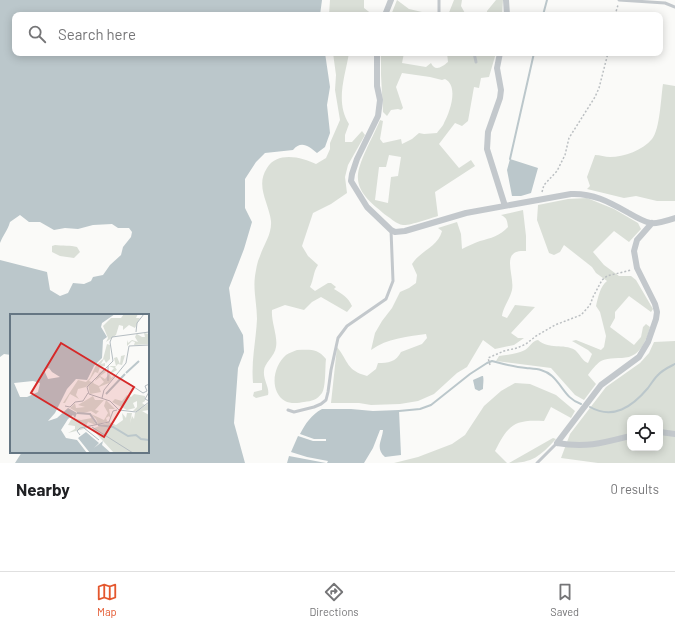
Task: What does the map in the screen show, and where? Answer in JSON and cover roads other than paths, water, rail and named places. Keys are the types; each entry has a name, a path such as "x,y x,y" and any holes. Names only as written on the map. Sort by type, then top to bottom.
{"street":[{"path":"385,12 391,0"},
{"path":"506,0 507,12"},
{"path":"377,56 377,86 380,100 378,116 357,159 351,181 367,207 391,230 395,232 405,231 466,213 571,194 590,195 607,201 642,220 652,223 675,218"},
{"path":"499,56 497,68 501,90 500,98 488,132 487,149 505,206"},
{"path":"627,437 594,445 568,445 558,443 602,385 639,357 648,342 657,312 655,304 637,268 634,252 640,235 652,223"},
{"path":"663,432 675,434"}],"lane":[{"path":"439,0 439,12"},
{"path":"619,0 665,3 675,6"},
{"path":"475,56 476,62"},
{"path":"288,410 294,412 304,410 321,404 326,400 338,338 347,326 386,299 393,281 391,230"},
{"path":"537,463 558,443"}],"waterway":[{"path":"544,12 547,0"},
{"path":"510,159 533,56"},
{"path":"399,411 420,409 431,405 470,374 492,361 546,372 556,380 572,399 581,404"},
{"path":"590,407 598,411 607,412 622,410 642,395 661,372 675,364"}]}
